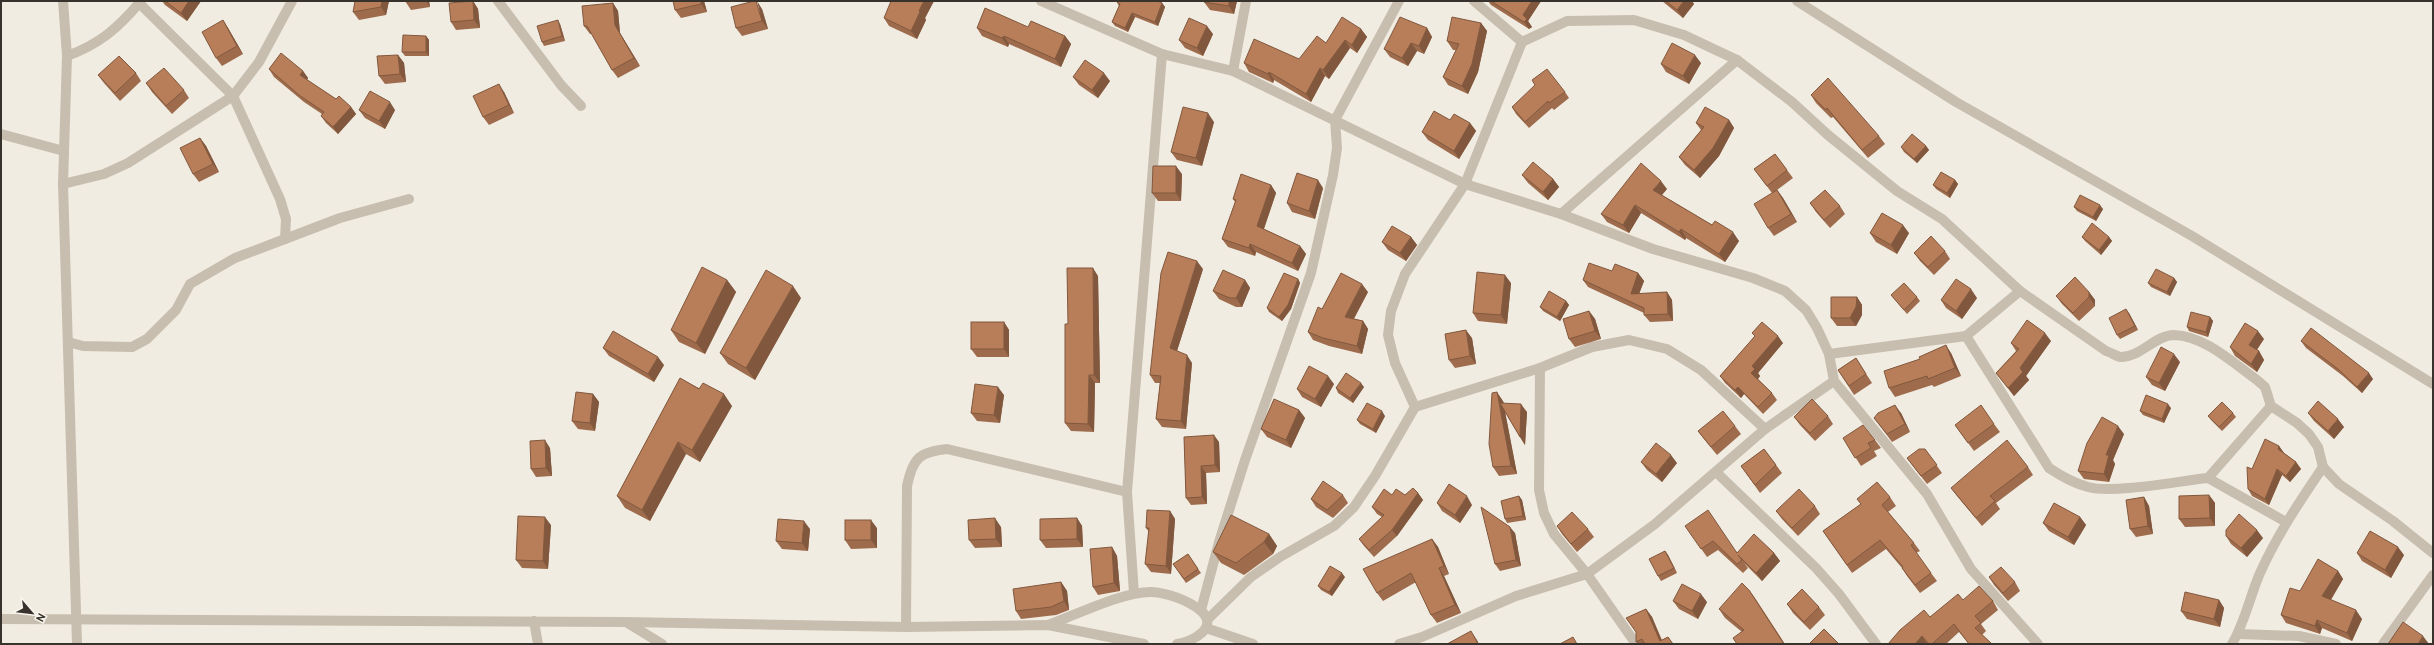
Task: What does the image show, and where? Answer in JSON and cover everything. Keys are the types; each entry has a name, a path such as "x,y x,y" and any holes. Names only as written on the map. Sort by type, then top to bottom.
{"street":[{"path":"63,1 67,56 63,184 77,644"},
{"path":"63,184 104,174 128,163 233,96 259,62 292,1"},
{"path":"498,1 561,85 581,106"},
{"path":"1041,1 1162,54 1234,71 1465,184 1561,214 1653,249 1753,278 1785,291 1806,310 1829,354 1834,381 1927,494 1971,569 2038,644"},
{"path":"1234,71 1246,1"},
{"path":"1253,644 1206,624 1201,610 1245,460 1311,273 1334,175 1337,148 1335,120 1399,1"},
{"path":"1474,1 1522,42"},
{"path":"1797,1 1956,102 2192,236 2433,384"},
{"path":"67,56 91,47 107,36 140,2 233,96 280,199 286,219 285,239"},
{"path":"1415,407 1395,363 1388,335 1391,311 1405,274 1465,184 1522,42 1566,21 1634,20 1684,35 1737,60 1792,102 1828,135 1897,191 1942,219 2020,291 2106,351 2120,357 2133,354 2172,335 2188,337 2203,343 2265,387 2270,406 2297,423 2309,434 2318,447 2323,467 2339,484 2394,521 2433,553"},
{"path":"1134,593 1127,492 1162,54"},
{"path":"1561,214 1737,60"},
{"path":"1,134 64,151"},
{"path":"68,342 83,346 132,347 147,339 176,310 190,284 234,258 340,218 409,198"},
{"path":"1829,354 1966,336 2020,291"},
{"path":"1966,336 2049,468 2068,480 2089,488 2113,489 2208,478 2286,522"},
{"path":"1177,644 1195,640 1206,624 1251,577 1280,557 1334,526 1354,507 1375,476 1415,407 1540,368 1592,347 1629,340 1667,349 1701,370 1765,429"},
{"path":"1540,368 1539,490 1544,513 1554,534 1587,574 1636,644"},
{"path":"1399,644 1422,637 1516,596 1587,574 1655,524 1765,429 1834,381"},
{"path":"2208,478 2270,406"},
{"path":"906,626 907,486 910,471 917,458 926,452 947,449 1127,492"},
{"path":"2232,644 2238,634 2260,573 2286,522 2323,467"},
{"path":"1716,472 1816,568 1839,594 1876,644"},
{"path":"2383,644 2433,575"},
{"path":"1048,625 1134,593 1152,592 1168,594 1201,610"},
{"path":"1,619 534,621 906,626 1048,625 1144,644"},
{"path":"534,621 538,644"},
{"path":"626,622 662,644"},
{"path":"2238,634 2299,636 2336,644"}],"building":[{"path":"165,1 189,1 181,13"},
{"path":"355,1 382,1 381,7 353,12"},
{"path":"473,1 474,20 451,22 449,3"},
{"path":"673,1 701,1 701,4 675,10"},
{"path":"756,1 762,21 736,28 731,7"},
{"path":"891,1 924,1 911,31 884,18"},
{"path":"1116,1 1158,1 1162,3 1155,22 1132,13 1125,28 1112,22 1120,4"},
{"path":"1229,1 1229,6 1204,2"},
{"path":"1491,1 1532,1 1523,15 1527,19 1524,22"},
{"path":"1666,1 1684,1 1677,10"},
{"path":"613,3 615,25 634,58 612,70 587,26 584,26 582,6"},
{"path":"985,8 1028,27 1031,21 1065,36 1055,59 1004,36 1002,38 977,28"},
{"path":"1342,17 1361,29 1352,45 1345,40 1323,70 1320,68 1306,94 1269,72 1268,74 1244,63 1254,39 1299,59 1317,36 1326,43"},
{"path":"1400,17 1427,28 1419,46 1411,43 1402,58 1384,49"},
{"path":"1452,17 1481,23 1472,64 1462,86 1443,77 1459,44 1447,41"},
{"path":"1189,18 1207,26 1197,48 1179,40"},
{"path":"223,20 237,46 216,58 202,32"},
{"path":"558,20 562,36 542,42 537,26"},
{"path":"403,35 426,36 426,52 402,52"},
{"path":"1672,43 1695,55 1683,76 1661,64"},
{"path":"281,53 303,71 300,75 336,99 339,96 351,107 333,127 321,116 324,112 299,95 269,69"},
{"path":"398,55 400,74 379,76 377,56"},
{"path":"119,56 136,73 115,93 98,75"},
{"path":"1085,60 1104,73 1092,90 1073,77"},
{"path":"164,68 184,90 166,106 146,83"},
{"path":"1547,69 1565,92 1549,103 1548,101 1525,122 1512,107 1535,85 1532,80"},
{"path":"1828,78 1879,136 1862,150 1827,108 1826,110 1811,95"},
{"path":"499,84 509,105 483,117 473,96"},
{"path":"370,91 390,102 379,121 359,110"},
{"path":"1183,107 1208,113 1196,158 1171,152"},
{"path":"1705,107 1729,120 1713,148 1694,170 1679,157 1704,127 1696,123"},
{"path":"1434,111 1450,120 1454,114 1470,123 1454,151 1422,132"},
{"path":"1912,134 1926,146 1914,159 1901,147"},
{"path":"200,138 213,164 193,174 180,148"},
{"path":"1775,154 1787,170 1767,186 1754,169"},
{"path":"1533,162 1553,179 1543,192 1522,175"},
{"path":"1641,163 1661,181 1653,190 1712,225 1715,221 1733,232 1719,254 1681,229 1679,232 1635,205 1623,225 1601,214"},
{"path":"1153,166 1176,166 1176,193 1152,193"},
{"path":"1941,172 1955,180 1947,193 1933,185"},
{"path":"1297,173 1318,180 1309,211 1287,203"},
{"path":"1241,174 1271,185 1257,226 1300,246 1292,263 1250,244 1249,248 1222,239 1236,200 1233,199"},
{"path":"1777,190 1791,214 1768,228 1754,204"},
{"path":"1825,190 1840,206 1824,220 1810,203"},
{"path":"2080,195 2100,205 2093,217 2074,207"},
{"path":"1882,213 1903,225 1891,245 1870,233"},
{"path":"2092,223 2109,237 2099,250 2082,237"},
{"path":"1392,226 1411,237 1400,253 1382,242"},
{"path":"1931,236 1945,251 1928,267 1914,253"},
{"path":"1168,252 1197,261 1170,348 1187,355 1181,421 1156,419 1161,376 1150,375 1161,273"},
{"path":"1589,263 1612,271 1615,264 1638,273 1631,294 1667,292 1668,314 1644,315 1644,308 1583,280"},
{"path":"702,267 727,280 696,343 671,330"},
{"path":"1067,268 1093,268 1094,375 1089,375 1088,424 1065,423 1065,324 1068,324"},
{"path":"2156,269 2174,278 2167,292 2148,283"},
{"path":"766,270 793,286 746,368 720,353"},
{"path":"1223,270 1245,280 1236,298 1230,298 1213,291"},
{"path":"1477,272 1505,275 1501,315 1473,313"},
{"path":"1284,273 1298,279 1288,305 1279,317 1267,308"},
{"path":"1341,273 1362,284 1345,317 1363,321 1357,346 1323,338 1308,332 1318,307 1322,309"},
{"path":"2075,277 2089,292 2089,297 2073,313 2056,296"},
{"path":"1956,279 1971,289 1956,311 1941,300"},
{"path":"1904,283 1917,297 1904,310 1891,295"},
{"path":"1549,291 1566,301 1557,317 1540,307"},
{"path":"1831,297 1857,297 1856,307 1850,318 1831,318"},
{"path":"2126,309 2135,326 2117,335 2109,318"},
{"path":"1589,311 1595,331 1569,339 1563,319"},
{"path":"2191,312 2210,317 2206,332 2187,327"},
{"path":"2027,320 2045,333 2020,368 2023,372 2008,388 1996,373 2019,349 2011,343"},
{"path":"971,322 1004,322 1004,349 971,349"},
{"path":"1762,322 1778,336 1752,366 1755,369 1751,373 1772,393 1758,407 1738,387 1735,390 1720,376 1755,336 1752,333"},
{"path":"2245,323 2258,331 2249,345 2259,351 2251,364 2230,347"},
{"path":"2311,328 2369,373 2357,387 2338,369 2301,341"},
{"path":"1466,330 1470,356 1449,360 1445,334"},
{"path":"613,331 658,357 648,374 603,348"},
{"path":"1946,345 1955,368 1928,379 1927,376 1889,388 1884,371 1920,359 1919,357"},
{"path":"2161,347 2174,354 2159,383 2146,377"},
{"path":"1856,358 1866,374 1849,386 1838,370"},
{"path":"1309,366 1328,376 1315,399 1297,389"},
{"path":"1346,373 1361,383 1350,398 1336,388"},
{"path":"680,378 699,389 703,383 724,394 692,450 678,442 642,510 617,496"},
{"path":"975,384 998,387 994,415 971,413"},
{"path":"576,392 593,394 590,423 572,421"},
{"path":"1497,392 1511,466 1493,467 1489,444 1492,393"},
{"path":"2146,395 2168,404 2162,419 2140,411"},
{"path":"1274,399 1299,410 1286,440 1261,429"},
{"path":"1812,399 1828,416 1810,433 1794,417"},
{"path":"2318,401 2338,419 2328,431 2308,413"},
{"path":"2222,402 2233,413 2219,427 2208,416"},
{"path":"1367,403 1382,411 1373,429 1357,420"},
{"path":"1500,403 1521,404 1520,437"},
{"path":"1895,405 1905,424 1887,434 1874,418 1878,413"},
{"path":"1981,405 1994,424 1968,443 1955,425"},
{"path":"1723,411 1735,426 1711,447 1698,431"},
{"path":"2102,417 2118,426 2106,455 2109,455 2104,474 2078,471 2087,443"},
{"path":"1863,425 1875,440 1868,443 1871,448 1855,458 1843,438"},
{"path":"1214,435 1215,465 1201,466 1202,497 1186,498 1184,437"},
{"path":"2265,439 2279,446 2278,449 2296,462 2286,476 2277,469 2265,499 2248,489 2247,467 2252,469"},
{"path":"545,440 546,468 531,469 530,441"},
{"path":"2007,440 2028,467 1990,496 1995,501 1976,518 1951,488"},
{"path":"1656,443 1671,455 1656,474 1641,462"},
{"path":"1764,449 1776,465 1755,485 1741,466"},
{"path":"1919,449 1925,449 1937,465 1921,476 1907,458"},
{"path":"1323,481 1343,495 1327,510 1311,499"},
{"path":"1877,482 1890,497 1882,505 1914,543 1911,545 1931,573 1915,585 1902,568 1903,567 1880,540 1847,565 1823,531 1861,504 1857,499"},
{"path":"1449,484 1467,496 1455,515 1437,503"},
{"path":"1413,488 1418,493 1392,530 1369,550 1359,539 1384,515 1372,507 1384,489 1392,495 1396,489 1405,495"},
{"path":"1799,489 1815,506 1792,528 1776,511"},
{"path":"2209,495 2210,518 2179,519 2179,496"},
{"path":"1519,496 1523,516 1505,519 1501,501"},
{"path":"2144,497 2148,526 2130,529 2126,500"},
{"path":"2054,503 2080,517 2068,537 2043,523"},
{"path":"1481,507 1510,527 1516,560 1495,564"},
{"path":"1147,510 1170,511 1166,566 1145,564 1149,528 1146,528"},
{"path":"1708,510 1737,553 1754,534 1774,553 1756,573 1738,555 1742,560 1737,564 1713,541 1701,549 1685,526"},
{"path":"1572,512 1588,529 1571,544 1557,526"},
{"path":"2239,514 2257,530 2241,548 2226,536 2226,530"},
{"path":"1231,515 1269,534 1264,542 1236,563 1213,552"},
{"path":"518,516 545,517 543,561 516,560"},
{"path":"995,518 996,539 969,540 968,520"},
{"path":"1077,518 1077,539 1040,540 1040,519"},
{"path":"778,519 804,521 802,543 776,541"},
{"path":"845,520 871,520 871,540 845,540"},
{"path":"2370,531 2398,547 2385,570 2357,553"},
{"path":"1432,539 1444,566 1439,568 1455,605 1431,615 1411,573 1377,593 1363,569"},
{"path":"1112,547 1114,583 1093,587 1090,549"},
{"path":"1665,551 1674,568 1658,576 1649,559"},
{"path":"1188,554 1198,569 1184,579 1173,564"},
{"path":"2318,559 2338,571 2322,596 2356,610 2347,633 2317,620 2315,626 2281,615 2290,588 2300,591"},
{"path":"1330,566 1342,573 1329,592 1318,586"},
{"path":"2001,567 2015,582 2003,593 1989,577"},
{"path":"1061,582 1064,601 1051,607 1016,611 1013,589"},
{"path":"1742,583 1749,590 1784,644 1737,644 1733,638 1744,630 1719,609"},
{"path":"1682,584 1701,594 1692,611 1673,601"},
{"path":"1979,586 1993,601 1975,616 1981,623 1975,628 1992,644 1969,644 1954,624 1932,644 1929,644 1922,636 1915,644 1888,644 1900,630 1924,610 1930,617 1958,594 1963,600"},
{"path":"1802,589 1819,607 1804,622 1787,604"},
{"path":"2185,592 2219,600 2214,619 2181,611"},
{"path":"1646,609 1660,641 1668,637 1673,644 1645,644 1642,639 1636,642 1636,632 1626,618"},
{"path":"2403,622 2423,636 2418,644 2388,644"},
{"path":"1824,629 1839,644 1809,644"},
{"path":"1471,631 1478,644 1447,644"},
{"path":"1573,637 1577,644 1560,644"}]}
